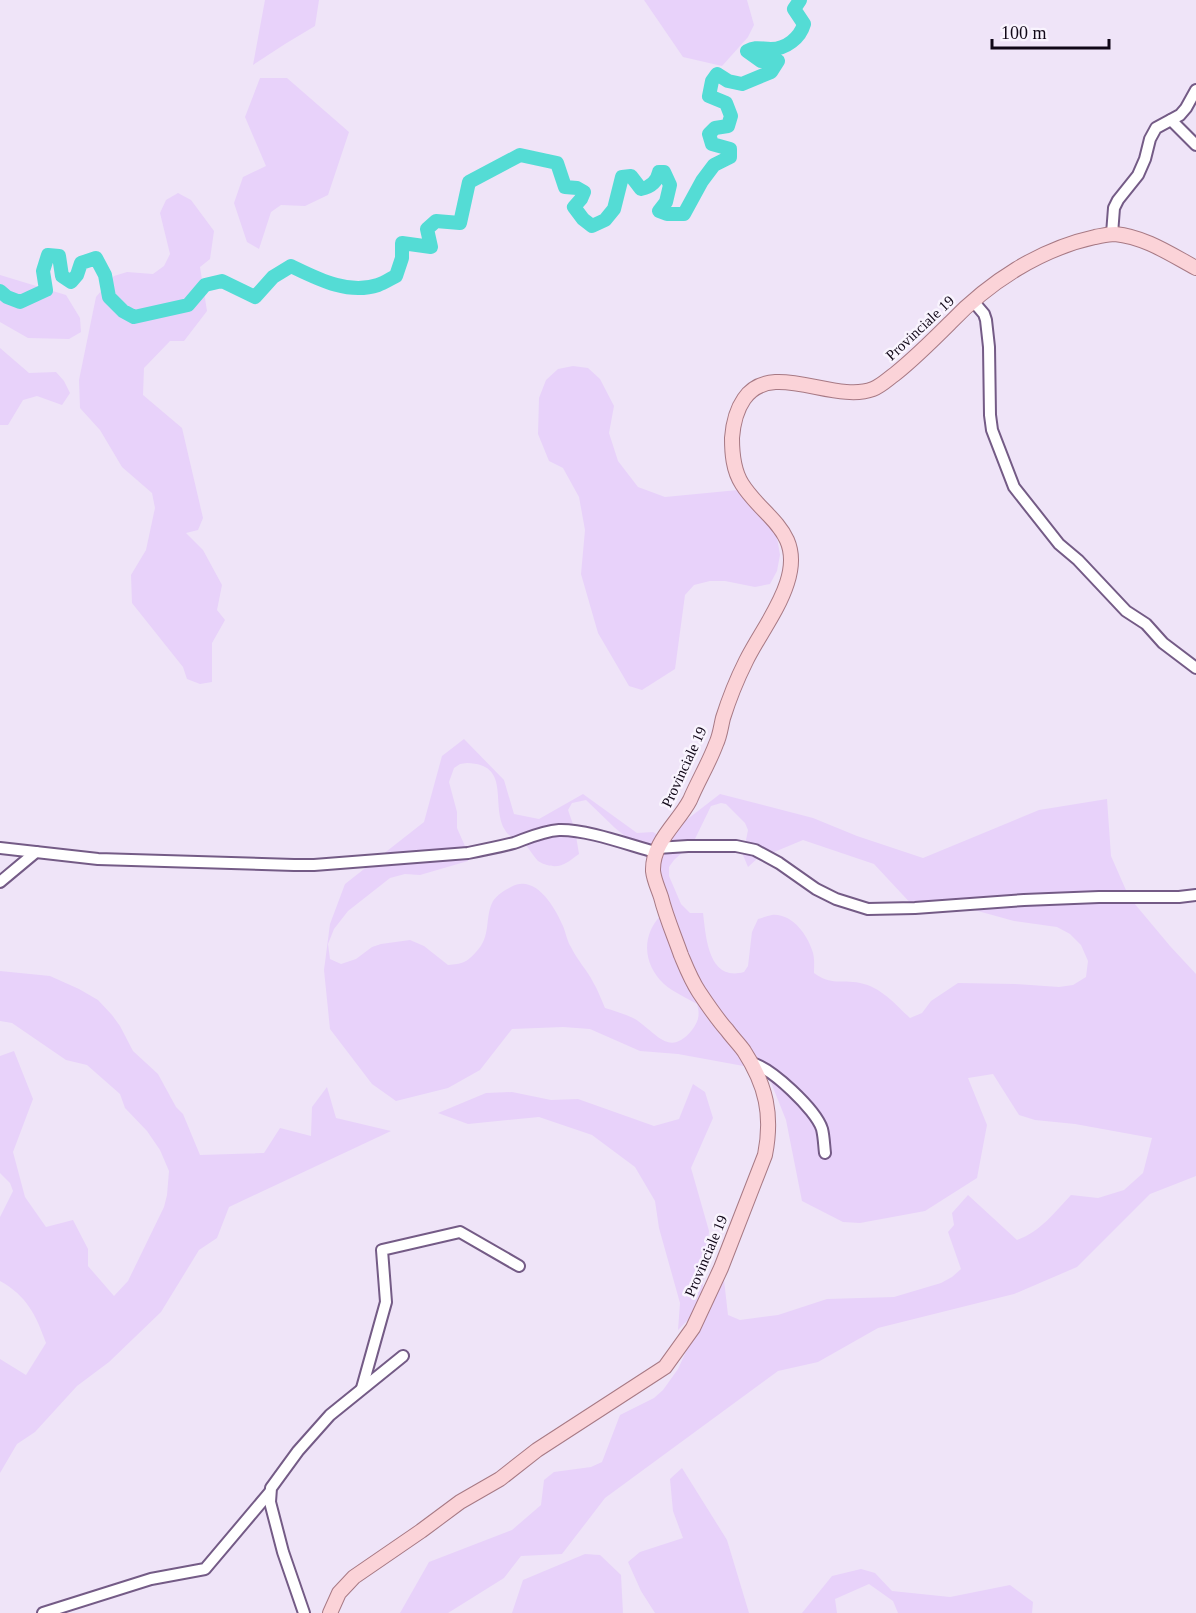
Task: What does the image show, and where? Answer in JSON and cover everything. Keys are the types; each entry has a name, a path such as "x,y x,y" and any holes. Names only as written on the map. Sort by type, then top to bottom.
{"main road":[{"name":"Provinciale 19","path":"330,1613 339,1593 354,1577 460,1502 500,1479 537,1450 665,1367 693,1328 721,1268 765,1155 769,1139 766,1095 743,1049 699,992 688,971 668,922 653,871 656,850 684,811 717,742 725,712 745,663 782,596 788,580 791,562 785,534 741,483 736,471 732,452 732,434 747,393 759,385 781,381 848,392 870,390 880,385 923,350 973,301 1027,263 1077,241 1112,234 1148,242 1196,268"}],"street":[{"path":"1112,234 1114,208 1138,175 1156,128 1180,115 1196,90"},
{"path":"1171,120 1196,145"},
{"path":"973,301 984,314 986,321 992,430 1014,487 1059,544 1083,565 1126,610 1146,624 1170,648 1196,668"},
{"path":"0,848 98,860 314,865 468,853 513,843 547,832 570,830 656,850 688,846 736,846 755,850 779,863 816,889 836,899 868,909 915,909 1088,897 1196,895"},
{"path":"0,882 36,852"},
{"path":"751,1063 777,1078 815,1117 822,1128 825,1153"},
{"path":"362,1388 386,1302 382,1250 460,1232 519,1266"},
{"path":"43,1613 151,1579 205,1569 270,1492 306,1442 330,1415 403,1356"},
{"path":"270,1492 270,1502 283,1552 304,1613"}],"shaded area":[{"path":"265,0 319,0 315,26 253,65"},
{"path":"644,0 747,0 754,25 748,37 722,66 683,57"},
{"path":"260,78 287,78 349,132 328,195 305,206 281,205 271,212 259,249 247,242 234,203 243,177 266,166 245,117"},
{"path":"178,193 191,200 214,231 210,259 200,267 207,311 184,341 170,341 144,368 143,395 182,428 203,518 198,530 186,533 203,550 222,585 217,610 225,620 212,643 212,682 200,684 187,679 183,667 132,603 131,575 146,550 155,508 152,493 122,467 100,430 80,408 79,380 96,297 114,276 127,272 153,274 164,266 170,254 160,213 166,200"},
{"path":"0,275 66,295 80,318 81,332 69,339 28,338 0,322"},
{"path":"0,348 29,373 56,372 70,393 62,405 37,396 23,400 8,425 0,425"},
{"path":"573,366 588,368 600,379 614,406 609,433 618,461 638,487 665,497 738,490 761,506 774,519 780,555 777,571 770,584 755,587 725,581 710,581 694,585 685,595 675,669 642,690 629,686 598,633 581,574 585,530 579,497 563,468 549,461 538,434 539,398 546,380 558,369"},
{"path":"464,739 504,780 514,814 539,819 583,794 637,833 653,832 663,838 720,794 813,818 857,836 923,858 1039,810 1107,799 1111,856 1129,897 1196,974 1196,1176 1150,1194 1077,1267 1014,1294 878,1328 818,1362 778,1371 605,1498 562,1554 521,1556 504,1578 448,1613 400,1613 429,1562 512,1530 541,1505 544,1480 554,1472 591,1467 602,1462 620,1415 654,1398 663,1390 678,1369 723,1271 728,1315 740,1320 778,1315 827,1299 894,1297 941,1283 961,1269 948,1232 954,1225 952,1213 968,1195 1017,1240 1040,1227 1071,1195 1098,1198 1124,1190 1143,1173 1152,1138 1075,1124 1035,1120 1019,1115 993,1074 968,1078 987,1125 977,1178 925,1211 860,1223 843,1222 802,1201 786,1120 766,1070 678,1054 640,1051 590,1029 563,1027 512,1029 480,1070 448,1088 396,1101 372,1084 330,1029 324,970 330,924 345,884 424,822 442,756","holes":["467,763 481,765 490,770 495,778 501,820 505,830 509,835 524,843 540,862 552,866 560,865 579,854 575,830 568,810 572,803 586,800 643,851 661,889 661,915 650,932 648,941 647,950 652,968 664,984 697,1004 698,1008 696,1024 684,1038 670,1043 635,1019 605,1008 595,985 570,945 555,910 543,894 528,885 520,884 511,887 493,901 484,940 476,952 463,962 448,965 424,946 410,940 372,947 356,959 341,964 330,959 328,944 334,929 348,911 390,878 405,874 420,875 468,861 468,853 457,828 457,812 449,782 454,768","726,804 745,823 748,830 743,855 748,867 759,857 803,840 874,864 915,908 967,908 1014,921 1057,927 1070,934 1081,945 1088,961 1086,977 1073,985 1059,987 958,983 931,1001 922,1013 910,1018 875,988 860,983 831,981 814,973 810,944 792,921 779,915 758,919 752,932 748,966 744,972 732,973 723,970 711,955 703,913 690,913 681,904 669,876 669,867 693,843 711,806"]},
{"path":"0,971 50,976 98,1000 120,1026 133,1051 158,1074 176,1107 183,1114 200,1155 264,1153 280,1128 311,1136 312,1107 327,1087 336,1118 391,1131 229,1207 217,1238 199,1250 161,1312 109,1362 77,1386 35,1432 17,1444 0,1473 0,1359 26,1375 46,1343 24,1300 0,1281 0,1217 13,1191 10,1183 0,1173 0,1056 14,1051 33,1099 13,1152 25,1197 46,1227 73,1220 88,1249 88,1266 114,1296 128,1281 164,1207 169,1171 160,1150 147,1131 125,1108 120,1094 87,1065 66,1060 12,1023 0,1021"},
{"path":"693,1084 705,1092 713,1118 691,1168 709,1231 702,1306 678,1330 680,1303 659,1228 655,1201 635,1167 592,1135 539,1117 468,1124 438,1113 486,1093 512,1092 551,1100 578,1099 654,1126 679,1119"},
{"path":"682,1468 727,1540 749,1613 655,1613 641,1591 628,1562 640,1552 683,1538 673,1511 670,1479"},
{"path":"585,1554 600,1555 621,1575 623,1613 512,1613 523,1580"},
{"path":"861,1569 875,1573 892,1591 950,1597 1010,1585 1033,1602 1032,1613 898,1613 893,1601 869,1584 835,1599 837,1613 802,1613 832,1576"}],"waterway":[{"path":"0,291 7,297 20,302 46,290 43,271 48,255 59,256 62,276 71,282 77,275 81,263 96,258 105,275 109,297 123,311 134,317 188,305 205,285 222,281 255,297 273,277 291,266 333,284 367,288 396,276 402,258 402,243 431,247 427,229 436,221 460,223 469,182 520,155 557,163 565,187 577,188 584,192 574,207 592,226 605,220 614,209 622,177 631,176 641,189 653,184 659,172 664,172 670,185 666,202 659,211 667,214 684,214 702,181 714,165 730,157 730,149 712,144 709,134 715,128 728,126 731,116 726,103 709,96 712,81 717,74 728,81 742,84 771,72 778,61 761,61 747,51 756,48 777,48 787,45 796,38 804,24 794,9 800,0"}]}
